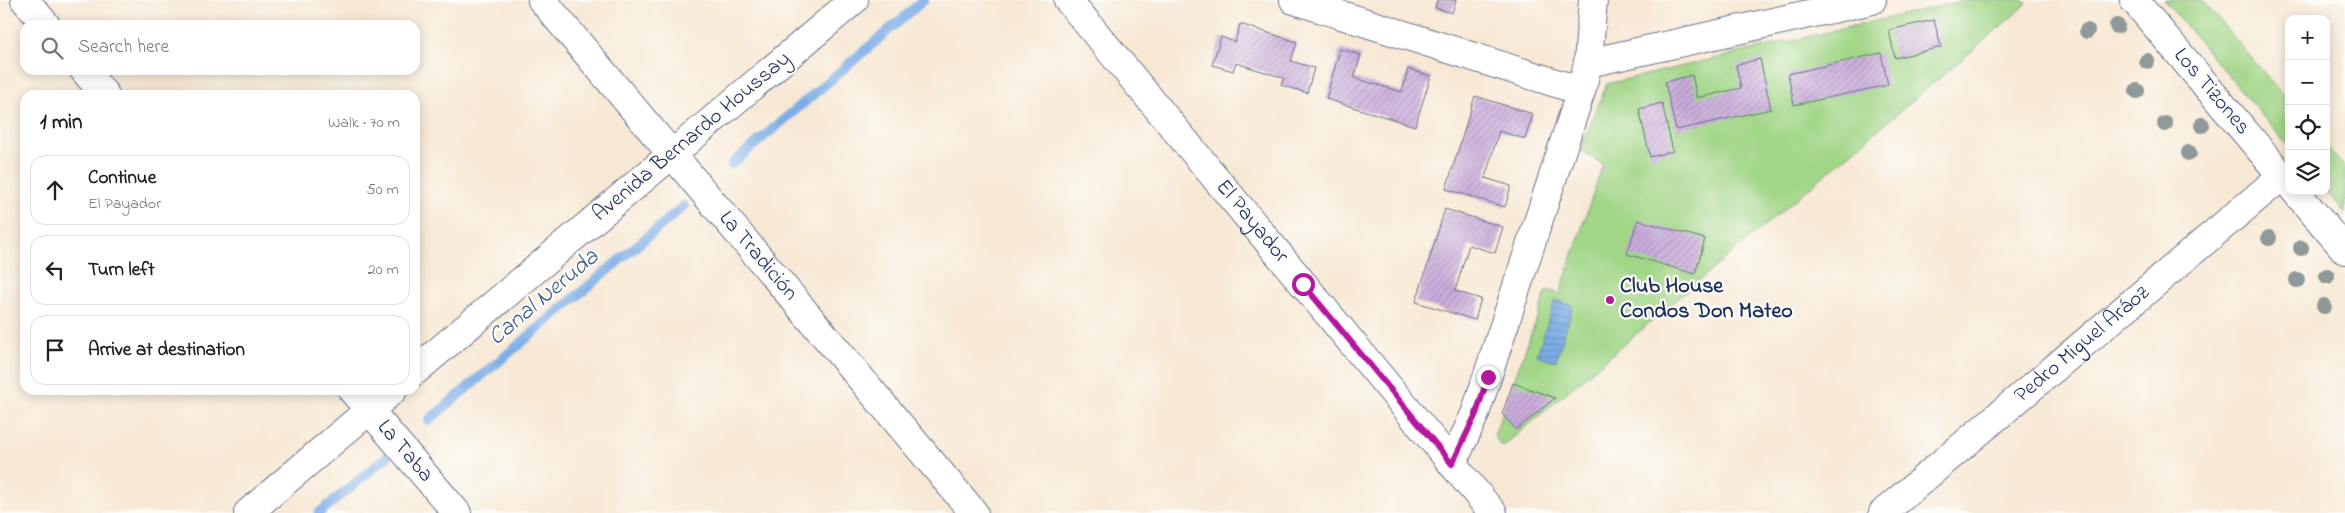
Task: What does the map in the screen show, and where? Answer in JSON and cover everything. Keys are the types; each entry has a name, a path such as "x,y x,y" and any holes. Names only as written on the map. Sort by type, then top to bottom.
{"street":[{"path":"25,0 42,20"},
{"name":"La Tradición","path":"542,0 974,513"},
{"name":"Avenida Bernardo Houssay","path":"420,368 854,0"},
{"name":"El Payador","path":"1068,0 1493,513"},
{"path":"1294,0 1581,91"},
{"path":"1452,464 1476,414 1581,91 1588,64 1592,0"},
{"path":"1588,64 1872,0"},
{"name":"Los Tizones","path":"2134,0 2285,180"},
{"path":"88,75 101,90"},
{"name":"Pedro Miguel Aráoz","path":"1883,513 2285,186"},
{"name":"Los Tizones","path":"2298,195 2345,250"},
{"path":"248,513 361,400 377,395"},
{"name":"La Taba","path":"361,400 458,513"}],"green space":[{"path":"1965,0 2023,0 2027,4 1502,447 1494,436 1547,290 1560,294 1603,164 1580,150 1607,84"},
{"path":"2164,0 2202,0 2285,97 2285,142"},
{"path":"2330,151 2345,168 2345,213 2329,195"}],"water":[{"path":"1555,300 1573,306 1556,361 1537,355"}],"building":[{"path":"1437,0 1456,0 1452,13 1435,8"},
{"path":"1934,20 1941,47 1895,58 1889,30"},
{"path":"1240,24 1297,42 1291,61 1314,68 1307,93 1281,85 1284,78 1236,63 1233,71 1212,65 1221,37 1235,42"},
{"path":"1340,49 1361,55 1354,78 1402,92 1408,69 1431,76 1415,126 1326,99"},
{"path":"1881,53 1888,85 1794,105 1788,74"},
{"path":"1760,59 1771,109 1676,130 1665,82 1692,75 1697,98 1741,88 1736,65"},
{"path":"1475,96 1533,114 1525,139 1499,131 1485,178 1511,186 1505,207 1446,189"},
{"path":"1662,103 1673,151 1650,157 1639,109"},
{"path":"1445,209 1503,227 1495,253 1469,245 1455,291 1481,299 1475,320 1416,302"},
{"path":"1638,220 1705,239 1695,274 1627,254"},
{"path":"1513,383 1555,398 1516,430 1502,414"}],"waterway":[{"name":"Canal Neruda","path":"732,164 924,0"},
{"name":"Canal Neruda","path":"429,420 684,206"},
{"name":"Canal Neruda","path":"319,513 387,457"}],"place":[{"name":"Club House Condos Don Mateo","path":"1610,300"}],"route":[{"path":"1303,284 1452,464 1476,414 1488,377"}]}
